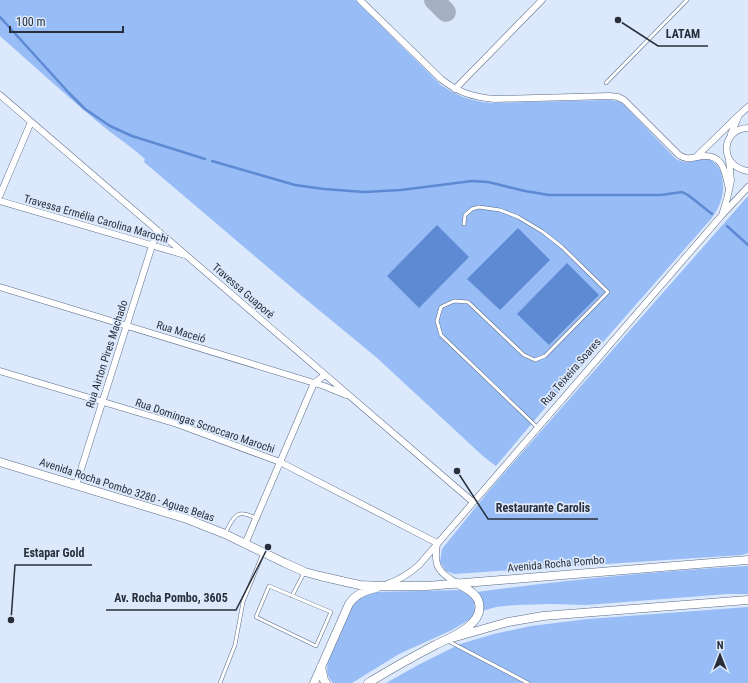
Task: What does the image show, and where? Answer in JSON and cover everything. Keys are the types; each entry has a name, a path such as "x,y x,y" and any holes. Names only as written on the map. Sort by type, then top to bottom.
{"main road":[{"name":"Avenida Rocha Pombo 3280 - Aguas Belas","path":"0,462 167,512 225,534 305,572 346,582 381,586"},
{"name":"Avenida Rocha Pombo","path":"381,586 413,586 457,583 748,559"},
{"path":"368,683 393,667 449,639 466,629 473,622 478,614 479,608 477,598 474,594 457,583"},
{"name":"Rua Teixeira Soares","path":"314,683 346,608 352,599 363,591 381,586"},
{"path":"449,639 508,622 536,617 748,600"},
{"path":"321,667 326,683"}],"street":[{"path":"360,0 441,79 455,89 482,98 495,99 618,97 624,100 679,155 684,158 691,159 708,155 714,157 720,162 725,170 729,190"},
{"path":"455,89 542,0"},
{"name":"Travessa Guaporé","path":"0,96 473,502"},
{"path":"696,157 748,107"},
{"path":"728,140 740,115"},
{"path":"0,195 31,122"},
{"path":"728,140 732,134 739,130 748,128"},
{"name":"Rua Teixeira Soares","path":"722,216 731,181 727,153 728,140"},
{"path":"729,159 733,165 739,169 748,171"},
{"name":"Rua Teixeira Soares","path":"381,586 397,580 419,565 748,187"},
{"name":"Travessa Ermélia Carolina Marochi","path":"0,201 186,256"},
{"name":"Rua Airton Pires Machado","path":"76,485 156,230"},
{"name":"Rua Maceió","path":"0,287 324,386 355,400"},
{"name":"Rua Domingas Scroccaro Marochi","path":"0,371 177,424 280,462 437,543"},
{"path":"245,544 314,383 327,376 328,382 324,386"},
{"path":"437,543 435,554 440,570 446,577 457,583"}],"lane":[{"path":"606,83 687,0"},
{"path":"464,224 465,215 472,209 479,206 500,210 518,217 543,232 562,247 608,292 545,356 535,360 524,355 468,302 454,301 441,307 437,321 441,335 538,428"},
{"path":"225,534 235,517 240,514 245,514 256,518"},
{"path":"220,683 235,646 243,602 263,553"},
{"path":"292,596 305,572"},
{"path":"269,586 292,596 331,612 316,646 256,617 269,586"},
{"path":"449,639 528,683"}],"shaded area":[{"path":"0,0 355,0 441,85 465,98 492,103 609,100 622,103 676,159 683,162 688,162 705,158 715,163 721,173 723,185 722,197 718,208 711,219 496,466 484,457 376,357 144,162 145,159 98,122 0,36"},
{"path":"748,196 748,553 742,555 454,574 446,571 440,562 442,549 492,487"},
{"path":"437,225 469,257 419,308 387,276"},
{"path":"518,228 550,260 500,310 467,279"},
{"path":"567,263 599,295 549,345 517,314"},
{"path":"748,566 748,594 728,594 586,605 516,605 496,607 482,611 477,592 612,576"},
{"path":"460,590 467,593 474,602 474,614 469,620 452,630 399,654 352,683 333,683 331,681 327,668 328,662 348,609 364,593"},
{"path":"748,607 748,683 386,683 460,644 494,634 531,626 588,619"}],"waterway":[{"path":"0,17 85,109 110,126 132,136 205,159"},
{"path":"212,161 295,185 364,192 401,190 472,181 488,182 549,195 661,195 682,192 712,214"},
{"path":"727,226 748,245"}],"taxiway":[{"path":"434,0 446,12"}],"place":[{"name":"LATAM","path":"618,20"},
{"name":"Restaurante Carolis","path":"457,471"},
{"name":"Av. Rocha Pombo, 3605","path":"268,547"},
{"name":"Estapar Gold","path":"11,620"}]}
